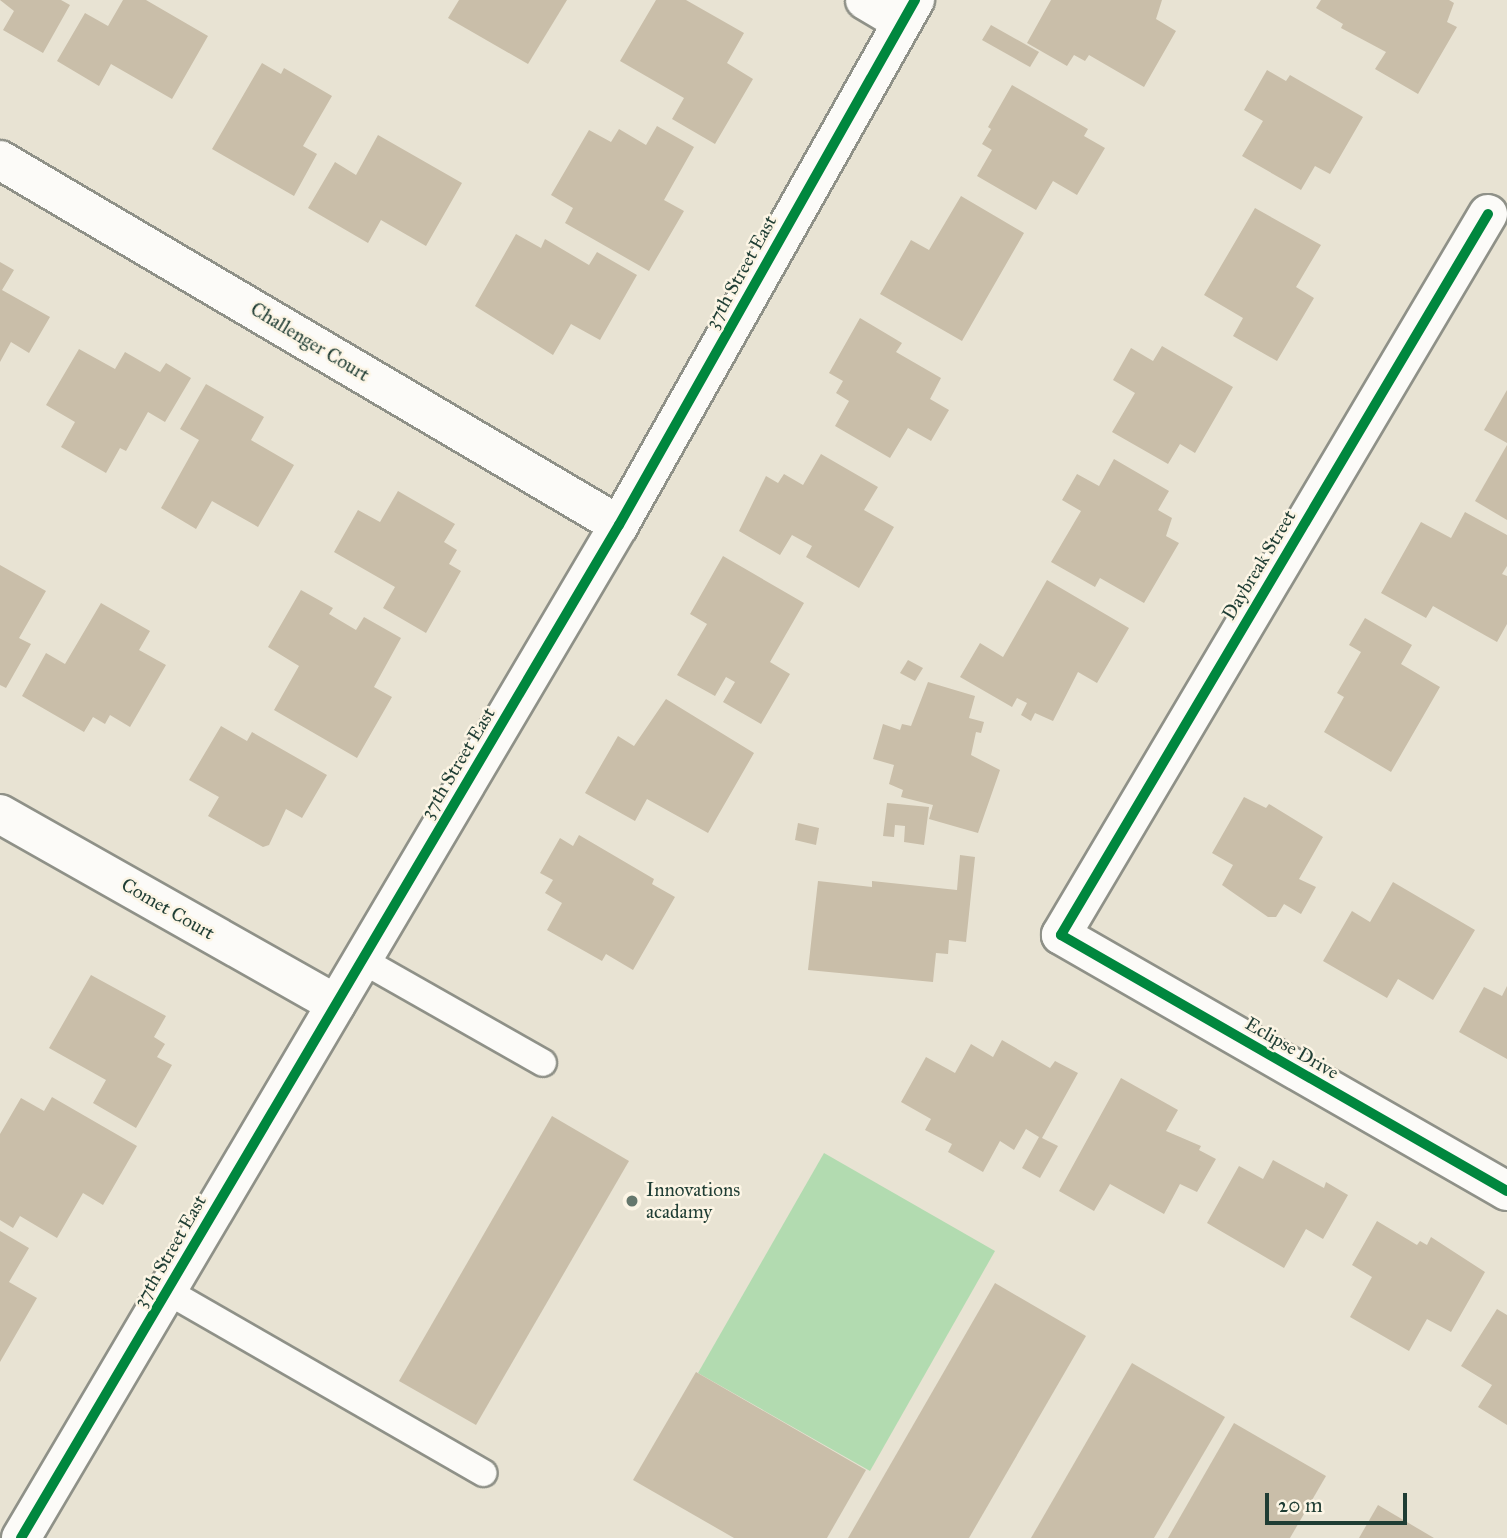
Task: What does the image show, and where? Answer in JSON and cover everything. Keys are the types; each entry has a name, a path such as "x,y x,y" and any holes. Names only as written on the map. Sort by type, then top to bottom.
{"street":[{"path":"865,0 908,11"},
{"name":"37th Street East","path":"21,1538 619,525 908,11"},
{"name":"Challenger Court","path":"0,160 619,525"},
{"name":"Daybreak Street","path":"1060,935 1488,214"},
{"name":"Comet Court","path":"0,814 335,1004"},
{"name":"Eclipse Drive","path":"1060,935 1507,1191"}],"lane":[{"path":"362,960 543,1063"},
{"path":"167,1291 483,1473"}],"green space":[{"path":"824,1153 995,1251 870,1471 698,1373"}],"building":[{"path":"0,0 61,0 70,5 43,53 3,30 14,11"},
{"path":"123,0 146,0 208,36 172,99 111,64 99,86 57,61 85,13 108,26"},
{"path":"459,0 567,0 528,64 448,18"},
{"path":"656,0 686,0 744,33 727,63 753,79 715,144 672,119 684,98 620,61"},
{"path":"1051,0 1162,0 1156,19 1176,31 1144,87 1089,55 1085,61 1074,55 1067,66 1027,43"},
{"path":"1321,0 1449,0 1454,3 1447,22 1457,27 1418,94 1375,69 1386,52 1341,28 1343,24 1316,8"},
{"path":"991,25 1039,52 1030,67 982,40"},
{"path":"262,63 281,74 284,68 332,96 303,146 317,154 294,196 212,149"},
{"path":"1267,70 1286,81 1290,75 1363,117 1330,174 1315,166 1301,190 1242,156 1263,121 1244,110"},
{"path":"1012,85 1088,129 1084,136 1105,148 1077,195 1053,181 1036,210 977,176 992,150 982,144 991,129 988,127"},
{"path":"657,126 694,147 664,200 684,211 649,271 565,223 573,208 551,195 589,130 611,142 619,129 646,145"},
{"path":"378,135 462,183 426,246 381,220 368,243 308,208 335,162 356,175"},
{"path":"961,196 1024,233 962,341 880,294 911,240 929,250"},
{"path":"1255,208 1321,245 1296,287 1314,298 1277,361 1233,336 1243,318 1204,295"},
{"path":"516,234 541,248 545,239 589,265 597,252 637,275 600,340 571,324 553,355 475,306"},
{"path":"0,262 14,270 2,290 50,317 29,353 11,342 0,362"},
{"path":"860,318 902,343 896,352 941,378 930,399 949,410 931,441 908,428 890,458 835,426 849,401 836,393 843,381 829,373"},
{"path":"1162,346 1233,387 1195,453 1180,444 1168,464 1112,432 1135,393 1113,380 1131,348 1153,361"},
{"path":"79,349 115,369 125,352 160,372 166,363 191,378 165,422 148,412 126,451 120,448 106,473 61,447 75,422 46,405"},
{"path":"206,384 264,417 251,440 294,465 258,527 212,501 196,529 161,508 199,440 180,429"},
{"path":"1507,390 1507,443 1484,430"},
{"path":"1507,445 1507,520 1475,501"},
{"path":"821,454 878,487 864,510 894,527 859,588 806,557 812,546 792,535 780,555 739,531 766,476 778,483 784,474 803,485"},
{"path":"1114,459 1169,491 1158,510 1172,518 1166,536 1179,543 1144,603 1100,578 1095,587 1051,562 1081,511 1062,500 1077,474 1099,486"},
{"path":"398,491 455,524 444,542 457,550 449,564 461,571 426,633 383,608 395,587 334,552 358,510 380,522"},
{"path":"1465,512 1507,535 1507,566 1502,574 1507,576 1507,624 1497,642 1433,606 1426,618 1381,593 1421,522 1451,538"},
{"path":"723,556 804,603 770,662 790,674 761,724 723,702 735,682 726,677 715,696 677,675 707,624 690,614"},
{"path":"0,565 46,591 19,638 31,644 6,688 0,685"},
{"path":"1047,580 1129,628 1097,683 1078,672 1053,721 1035,713 1031,721 1021,715 1027,703 1017,698 1012,707 960,677 980,643 1003,657"},
{"path":"301,590 333,608 329,614 356,630 364,617 401,638 374,687 392,697 357,758 274,710 299,666 268,647"},
{"path":"101,603 150,631 139,650 166,665 130,727 110,715 105,724 93,717 84,732 22,696 46,653 65,664"},
{"path":"1365,618 1412,645 1401,664 1440,687 1391,772 1324,732 1344,697 1337,693 1361,652 1349,645"},
{"path":"908,660 923,668 915,681 900,673"},
{"path":"928,682 975,696 969,718 984,722 981,733 976,732 971,755 1000,770 978,833 929,819 933,805 901,797 903,790 889,784 894,765 873,759 883,724 900,730 902,724 911,726"},
{"path":"666,699 754,753 708,833 647,799 635,821 585,793 618,736 634,746"},
{"path":"221,726 247,741 252,732 327,775 302,818 286,809 269,845 263,847 208,816 219,797 189,780"},
{"path":"1244,797 1266,808 1269,804 1323,837 1299,879 1316,887 1301,914 1284,904 1276,917 1268,917 1222,885 1233,865 1212,853"},
{"path":"887,803 929,807 924,845 904,842 905,826 895,825 894,837 883,836"},
{"path":"798,823 819,828 816,845 795,840"},
{"path":"579,835 654,879 652,884 675,897 633,970 606,954 602,961 547,930 562,903 545,893 553,880 540,873 560,838 573,846"},
{"path":"960,855 975,857 966,942 949,940 948,954 936,953 933,982 808,970 818,881 872,887 872,881 957,890"},
{"path":"1393,882 1475,930 1433,1000 1398,979 1387,998 1323,961 1352,911 1370,922"},
{"path":"91,975 166,1016 154,1037 165,1044 157,1057 172,1065 136,1128 93,1103 106,1080 49,1048"},
{"path":"1507,986 1507,1059 1459,1032 1484,987 1502,996"},
{"path":"1002,1040 1050,1068 1055,1061 1078,1073 1042,1138 1058,1146 1040,1178 1022,1168 1039,1137 1026,1129 1014,1150 1000,1141 983,1172 948,1152 952,1144 925,1130 931,1119 901,1102 926,1057 955,1073 971,1044 993,1057"},
{"path":"1121,1078 1178,1110 1166,1131 1201,1146 1199,1150 1216,1159 1197,1192 1180,1184 1164,1214 1110,1184 1094,1211 1059,1191"},
{"path":"52,1097 137,1146 103,1205 83,1193 57,1238 20,1216 13,1228 0,1220 0,1134 21,1098 44,1111"},
{"path":"552,1116 629,1161 476,1425 399,1381"},
{"path":"1273,1160 1324,1188 1326,1182 1348,1195 1323,1239 1306,1229 1284,1268 1207,1223 1239,1166 1263,1179"},
{"path":"1377,1221 1417,1245 1420,1241 1427,1245 1431,1237 1485,1272 1451,1332 1427,1319 1409,1351 1350,1317 1372,1277 1352,1265"},
{"path":"0,1231 29,1248 9,1282 37,1298 0,1362"},
{"path":"995,1283 1086,1336 969,1538 848,1538"},
{"path":"1497,1309 1507,1315 1507,1425 1478,1407 1492,1385 1461,1366"},
{"path":"1132,1363 1225,1417 1154,1538 1031,1538"},
{"path":"696,1372 866,1470 827,1538 734,1538 633,1480"},
{"path":"1234,1423 1326,1476 1290,1538 1168,1538"},
{"path":"1378,1505 1434,1538 1359,1538"}],"cycle path":[{"path":"21,1538 619,525 915,0"},
{"path":"1488,214 1061,935 1507,1191"}],"place":[{"name":"Innovations acadamy","path":"632,1201"}]}
